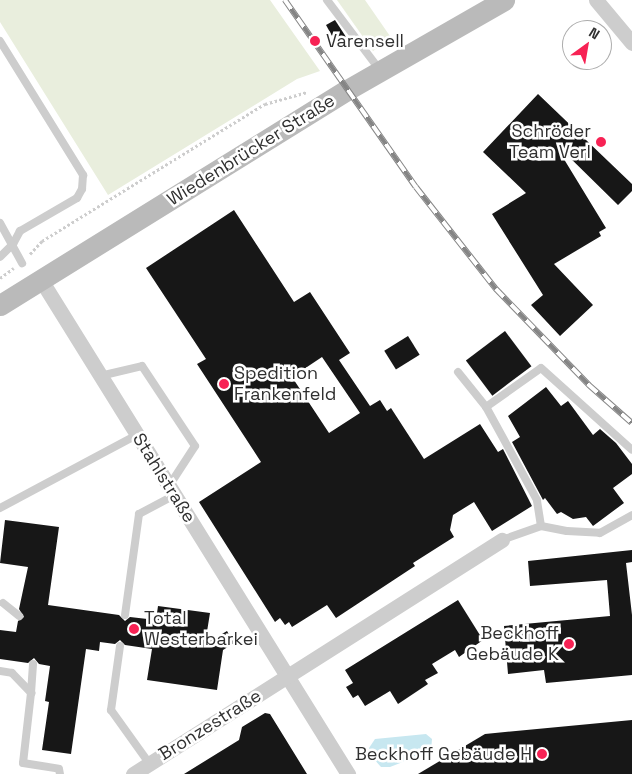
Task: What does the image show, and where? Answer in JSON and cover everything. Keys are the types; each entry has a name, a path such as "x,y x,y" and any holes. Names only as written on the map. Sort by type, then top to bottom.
{"main road":[{"name":"Wiedenbrücker Straße","path":"0,305 380,71 504,0"}],"street":[{"path":"596,0 632,43"},
{"name":"Stahlstraße","path":"41,280 348,774"},
{"path":"287,676 502,540"},
{"name":"Bronzestraße","path":"133,774 287,676"}],"lane":[{"path":"327,0 380,71"},
{"path":"0,41 83,175 82,189 77,198 20,231 13,244 0,257"},
{"path":"0,223 22,263"},
{"path":"100,376 142,366 195,446 171,490 139,514 125,615"},
{"path":"486,407 541,368 632,450"},
{"path":"458,372 486,407 537,500 541,526"},
{"path":"0,508 137,435"},
{"path":"502,540 541,526 567,531 600,533 632,514"},
{"path":"3,603 18,616"},
{"path":"120,646 111,710 149,763"},
{"path":"33,664 23,763 59,769 60,774"},
{"path":"0,671 12,673 31,692"}],"path":[{"path":"22,263 42,241 265,104 310,91"}],"green space":[{"path":"0,0 270,0 320,71 297,79 108,195 0,22"},
{"path":"337,0 365,0 392,39 373,51"}],"water":[{"path":"426,734 432,739 431,751 390,767 381,767 373,758 369,748 375,739"}],"building":[{"path":"335,20 348,40 337,45 326,25"},
{"path":"538,94 632,184 632,191 618,205 561,149 559,151 606,228 599,232 601,236 554,264 593,305 560,336 531,305 543,295 492,214 526,193 483,152"},
{"path":"234,210 294,302 310,292 350,353 339,360 370,406 380,400 387,411 391,408 424,459 480,424 498,452 503,449 532,506 492,531 474,502 453,515 450,530 454,537 413,563 415,566 336,618 327,605 292,627 289,622 285,625 280,618 275,622 199,502 261,462 197,364 206,359 146,268","holes":["322,357 360,413 329,433 292,377"]},
{"path":"505,331 531,366 492,396 466,360"},
{"path":"408,336 420,355 396,369 384,351"},
{"path":"546,387 561,406 568,401 593,435 600,429 616,443 632,464 632,474 613,488 624,503 593,526 586,517 573,519 561,512 557,514 545,498 543,500 512,442 520,437 508,416"},
{"path":"5,520 59,527 48,605 119,615 125,621 130,617 156,620 158,606 210,613 205,644 227,631 234,643 223,650 217,690 147,680 152,649 125,645 120,640 115,644 100,642 99,651 86,649 71,754 42,750 49,702 45,701 50,666 39,664 34,658 28,663 0,659 0,630 16,632 18,621 24,617 19,609 28,567 0,563"},
{"path":"632,550 632,562 626,563 632,615 632,675 546,683 544,670 508,674 504,626 610,616 607,580 530,586 528,561"},
{"path":"458,600 483,640 459,657 455,650 432,664 438,673 425,680 428,684 398,704 390,691 365,706 358,695 353,698 346,687 353,683 345,670"},
{"path":"265,713 270,714 307,774 184,774 239,740 242,727"},
{"name":"Beckhoff Gebäude H","path":"632,720 632,774 418,774 485,734"}],"railway":[{"path":"285,0 416,187 496,289 589,385 632,423"}],"place":[{"name":"Varensell","path":"315,41"},
{"name":"Schröder Team Verl","path":"601,142"},
{"name":"Spedition Frankenfeld","path":"224,384"},
{"name":"Total Westerbarkei","path":"134,629"},
{"name":"Beckhoff Gebäude K","path":"569,644"},
{"name":"Beckhoff Gebäude H","path":"542,754"}]}
